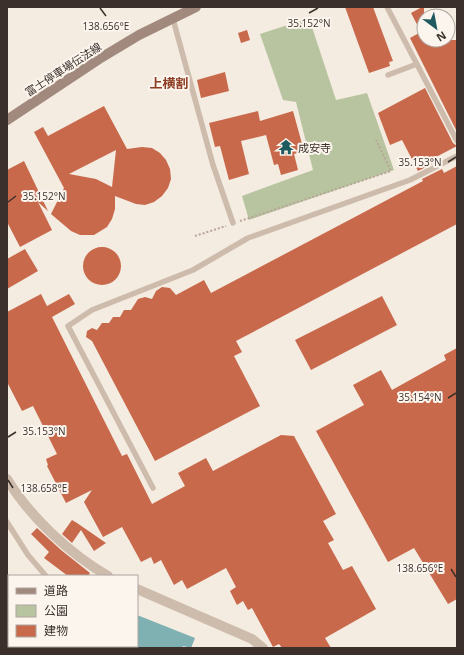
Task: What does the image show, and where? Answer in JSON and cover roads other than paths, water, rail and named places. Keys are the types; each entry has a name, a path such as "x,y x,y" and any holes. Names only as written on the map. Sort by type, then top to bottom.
{"main road":[{"name":"富士停車場伝法線","path":"7,120 99,59 139,35 196,7"}],"street":[{"path":"7,479 37,520 84,561 106,575"},
{"path":"138,589 252,639 263,648"}],"lane":[{"path":"387,7 457,142"},
{"path":"173,19 213,165 233,223"},
{"path":"388,76 417,64"},
{"path":"153,488 68,326 92,310 193,270 248,238 410,180 457,156"},
{"path":"7,522 28,555 45,575"}],"water":[{"path":"138,615 195,638 191,648 183,646 182,648 106,648 138,647"}],"place":[{"name":"成安寺","path":"286,147"}],"district":[{"name":"上横割","path":"169,83"}]}
